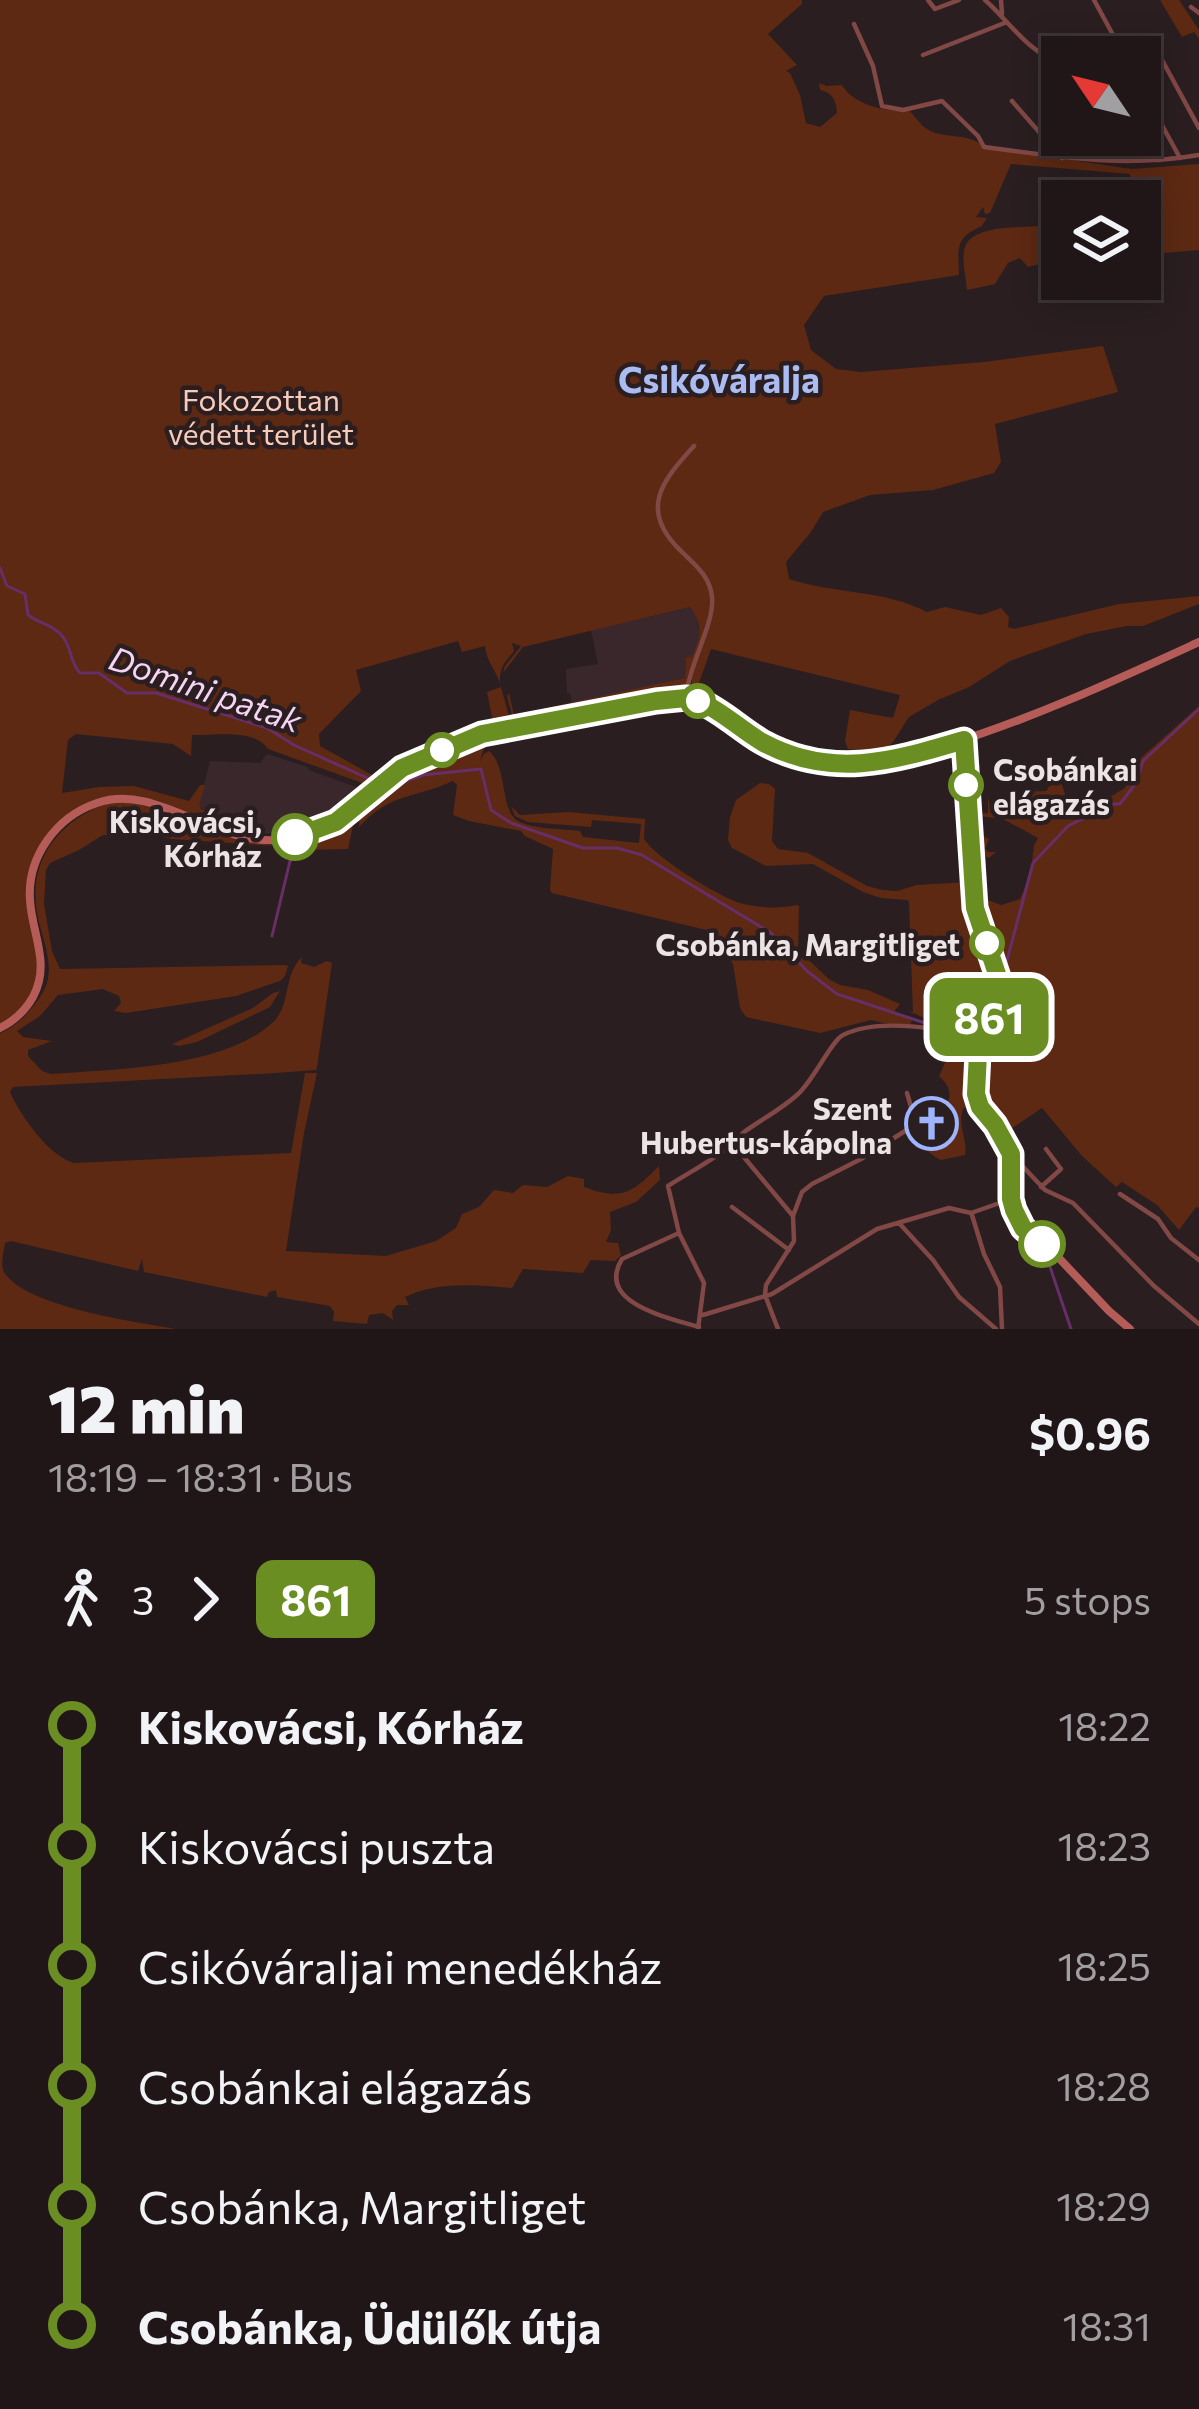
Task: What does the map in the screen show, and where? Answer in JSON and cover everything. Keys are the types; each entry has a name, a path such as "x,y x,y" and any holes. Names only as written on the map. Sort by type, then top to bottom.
{"main road":[{"path":"0,1028 27,1007 42,972 30,900 36,859 60,824 110,799 144,801 234,836 284,840 336,822 402,768 482,734 686,698 706,704 790,754 822,762 890,761 1039,714 1199,642"},
{"path":"964,740 975,908 999,980 978,1037 976,1094 1011,1154 1008,1200 1026,1231 1130,1329"}],"street":[{"path":"928,0 934,9 958,0"},
{"path":"985,0 1041,53"},
{"path":"1001,0 1001,14"},
{"path":"1094,0 1114,36"},
{"path":"1190,7 1199,13"},
{"path":"923,55 1007,22"},
{"path":"854,23 873,66 882,106 903,110 942,101 984,147 1094,162 1199,154"},
{"path":"1161,58 1199,128"},
{"path":"1012,100 1062,158"},
{"path":"1161,123 1180,158"},
{"path":"1158,156 1160,160"},
{"path":"686,698 712,598 702,572 666,532 658,498 668,475 694,446"},
{"path":"679,1233 622,1259 615,1280 630,1301 698,1328 704,1283 679,1233 667,1187 800,1094 843,1035 878,1025 978,1037"},
{"path":"778,1329 766,1285 794,1237 796,1200 806,1188 917,1122 907,1093"},
{"path":"733,1144 793,1216"},
{"path":"1041,1187 1061,1169 1046,1149"},
{"path":"1011,1154 1041,1187 1073,1203 1145,1278 1199,1324"},
{"path":"1120,1194 1158,1219 1171,1238 1199,1260"},
{"path":"701,1316 772,1294 868,1233 949,1208 971,1213 1008,1200"},
{"path":"732,1207 789,1250"},
{"path":"971,1213 1000,1287 999,1329"},
{"path":"899,1223 958,1297 999,1329"}],"shaded area":[{"path":"691,607 697,615 700,641 686,659 685,678 571,704 566,669 598,664 591,630"},
{"path":"267,754 359,788 327,817 249,836 235,833 235,821 198,807 210,761 260,763"}],"green space":[{"name":"Fokozottan védett terület","path":"0,0 802,0 768,34 797,65 786,71 800,95 806,123 820,127 837,113 833,98 820,90 819,83 842,85 863,103 910,111 931,131 970,139 984,147 1132,169 1199,164 1199,250 1161,253 1161,180 1011,164 990,213 985,214 983,207 976,217 987,218 960,245 959,275 824,296 804,325 811,350 836,369 861,372 984,362 1103,346 1118,392 995,424 1001,462 994,473 933,490 870,495 823,512 786,562 789,579 894,600 927,612 945,607 981,615 1001,608 1009,617 1008,627 1014,629 1119,604 1199,596 1199,604 1143,626 1086,634 1010,661 909,717 881,752 848,749 850,710 893,718 900,695 711,649 700,689 756,730 776,742 889,757 838,759 789,749 758,735 719,706 692,696 690,678 686,695 659,698 655,689 614,698 647,694 654,698 514,722 509,693 514,715 685,678 686,658 692,656 699,631 690,607 523,647 503,673 521,646 512,643 514,651 505,662 500,683 485,646 462,652 458,641 356,670 361,691 319,734 320,746 372,775 365,784 244,736 192,735 191,756 173,744 76,734 68,740 62,793 134,786 189,801 205,785 201,809 231,820 233,830 136,796 101,798 72,815 47,845 32,881 43,958 41,977 28,1000 0,1025"},
{"path":"1160,0 1179,0 1199,30 1199,39 1194,32 1182,37"},
{"path":"1041,226 1041,264 1028,267 1020,258 1008,263 995,284 967,290 964,251 968,242 996,229"},
{"path":"501,687 511,723 494,727 487,692"},
{"path":"675,701 703,705 728,720 726,725 713,715 695,712 632,713 488,741 490,733"},
{"path":"1199,706 1199,1208 1179,1230 1157,1205 1122,1182 1116,1187 1082,1156 1042,1108 1002,1135 978,1097 978,1060 1001,989 977,907 988,900 1001,905 1020,899 1038,838 1003,819 979,816 979,834 989,839 985,849 996,852 985,856 980,843 977,859 974,802 978,801 979,814 988,813 988,798 992,813 1013,814 1015,792 1046,791 1053,774 1060,779 1068,803 1098,804 1125,788 1133,765"},
{"path":"482,737 485,745 480,761 489,751 495,759 509,810 520,822 580,831 583,837 639,843 641,824 592,820 591,827 528,822 515,816 511,806 520,815 568,812 645,819 644,839 651,847 703,885 747,905 799,906 798,950 830,980 900,1004 894,1012 912,1020 910,1025 871,1020 820,1033 746,1017 740,1008 733,964 706,930 552,893 553,849 521,831 453,815 457,785 453,781 393,802 359,827 360,808 389,780"},
{"path":"760,783 769,784 775,789 772,841 778,849 808,853 867,886 897,891 968,882 968,898 988,965 994,966 992,991 978,1030 913,1013 909,902 863,892 813,864 766,866 732,848 728,840 736,800"},
{"path":"116,800 162,808 224,836 275,846 146,834 103,835 50,863 44,904 60,969 285,965 285,976 236,996 126,1013 114,1011 121,1003 119,996 103,989 58,995 40,1016 17,1031 23,1037 52,1041 28,1050 28,1056 51,1074 166,1064 225,1050 250,1039 278,1017 302,957 301,963 314,967 332,963 317,1067 13,1087 10,1092 15,1101 46,1144 75,1163 291,1153 305,1073 317,1073 286,1251 386,1256 436,1241 494,1190 513,1193 523,1185 547,1187 568,1176 584,1179 584,1187 617,1194 641,1183 659,1166 660,1180 636,1202 610,1212 606,1242 618,1243 621,1255 615,1261 591,1260 583,1273 523,1269 512,1288 431,1288 405,1297 409,1305 397,1305 393,1320 383,1313 369,1315 367,1324 333,1321 330,1306 277,1297 276,1290 267,1297 144,1272 142,1259 138,1271 11,1241 5,1243 4,1272 34,1295 83,1311 176,1329 0,1329 0,1033 27,1014 47,982 48,961 35,891 44,856 66,827"},
{"path":"356,812 348,849 276,847 279,842 301,843"},
{"path":"280,991 270,1007 197,1042 172,1044 253,1008"},
{"path":"959,1039 969,1043 970,1105 963,1109 961,1121 965,1155 941,1160 924,1147 916,1128 949,1100 939,1076"}],"waterway":[{"name":"Domini patak","path":"0,568 7,586 25,594 28,615 63,637 80,673 99,673 127,693 156,693 267,728 376,782"},
{"path":"998,994 1033,863 1068,826 1104,804 1120,804 1136,783 1143,761 1199,709"},
{"path":"382,785 481,769 491,810 511,823 583,848 617,848 642,855 771,933 837,994 931,1025 979,1031"},
{"path":"272,936 290,861 297,856"},
{"path":"978,1042 970,1098 1002,1149 1008,1205 1019,1232 1047,1258 1071,1329"}],"bus line":[{"name":"861","path":"295,837 336,822 402,768 482,734 656,701 699,701 767,744 822,762 890,761 964,740 975,908 999,980 978,1053 976,1094 1011,1154 1014,1210 1023,1228 1042,1244"}],"place":[{"name":"Csobánkai elágazás","path":"966,785"},
{"name":"Kiskovácsi, Kórház","path":"295,837"},
{"name":"Csobánka, Margitliget","path":"987,943"},
{"name":"Szent Hubertus-kápolna","path":"931,1124"}],"district":[{"name":"Csikóváralja","path":"719,378"}]}
